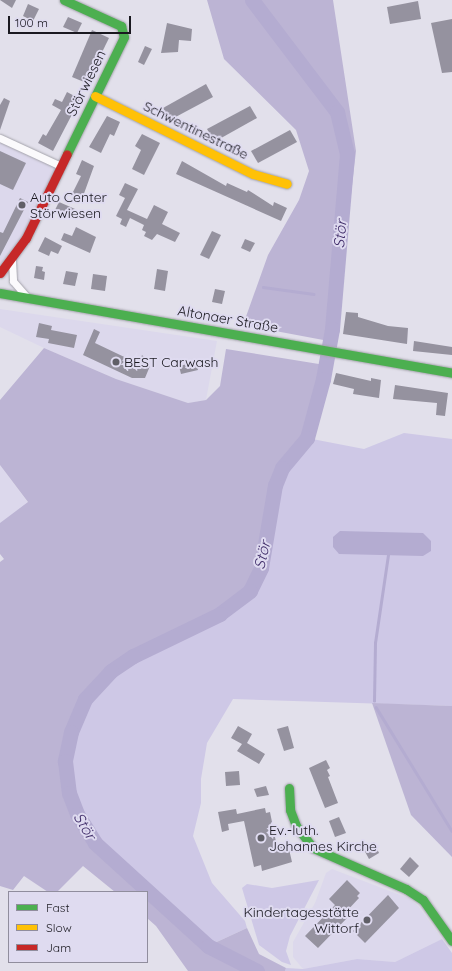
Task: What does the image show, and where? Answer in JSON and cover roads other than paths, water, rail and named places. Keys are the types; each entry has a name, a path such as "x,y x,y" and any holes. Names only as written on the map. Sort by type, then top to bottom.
{"street":[{"name":"Störwiesen","path":"0,273 12,260 26,238 124,37 123,29 64,0"},
{"name":"Schwentinestraße","path":"95,96 253,174 287,184"},
{"path":"0,138 62,166"},
{"path":"12,260 13,281 27,297"},
{"name":"Altonaer Straße","path":"0,293 452,373"},
{"path":"289,788 290,810 296,826 313,848 412,892 423,900 452,941"}],"waterway":[{"name":"Stör","path":"148,891 95,843 77,814 69,793 65,761 71,732 85,699 111,671 133,656 220,614 250,591 261,568 275,485 282,468 307,438 323,379 332,329 347,154 337,112 252,0"},
{"path":"263,287 314,294"},
{"path":"374,701 375,643 388,555"},
{"path":"376,707 452,831"},
{"name":"Stör","path":"148,891 208,946 257,971"}],"place":[{"name":"Auto Center Störwiesen","path":"22,205"},
{"name":"BEST Carwash","path":"116,362"},
{"name":"Ev.-luth. Johannes Kirche","path":"261,838"},
{"name":"Kindertagesstätte Wittorf","path":"367,920"}]}
